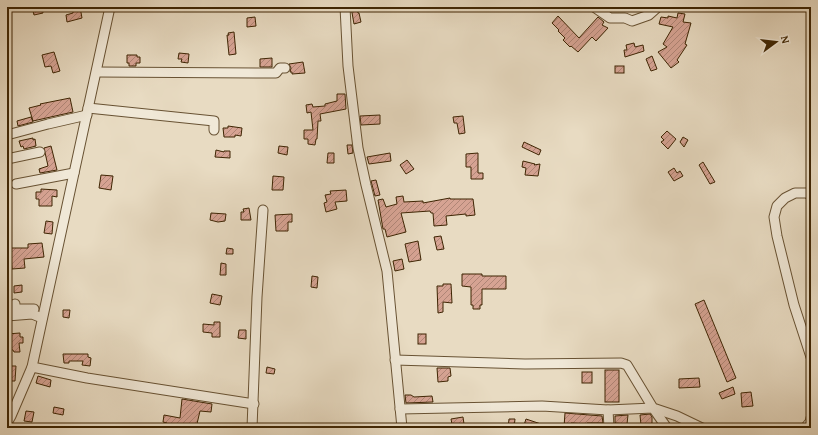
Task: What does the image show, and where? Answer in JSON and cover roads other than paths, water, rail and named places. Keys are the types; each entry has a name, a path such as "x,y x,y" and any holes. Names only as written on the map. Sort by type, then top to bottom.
{"street":[{"path":"7,423 32,367 110,7"},
{"path":"345,7 348,66 358,148 387,272 402,428"},
{"path":"594,7 610,18 624,18 632,21 649,15 658,7"},
{"path":"97,72 276,73 280,68 285,68"},
{"path":"7,135 87,112 214,121 214,130"},
{"path":"7,159 40,152"},
{"path":"16,184 74,173"},
{"path":"810,193 795,193 785,198 777,206 774,217 777,236 794,306 811,357"},
{"path":"252,428 257,297 263,210"},
{"path":"15,304 15,309 31,308 43,315"},
{"path":"7,316 32,314 43,315"},
{"path":"395,360 525,364 621,363 627,365 667,428"},
{"path":"32,367 87,378 254,404"},
{"path":"400,409 542,406 608,410 653,408 677,416 702,428"},
{"path":"608,410 609,428"},
{"path":"805,428 810,422 811,418"}]}
